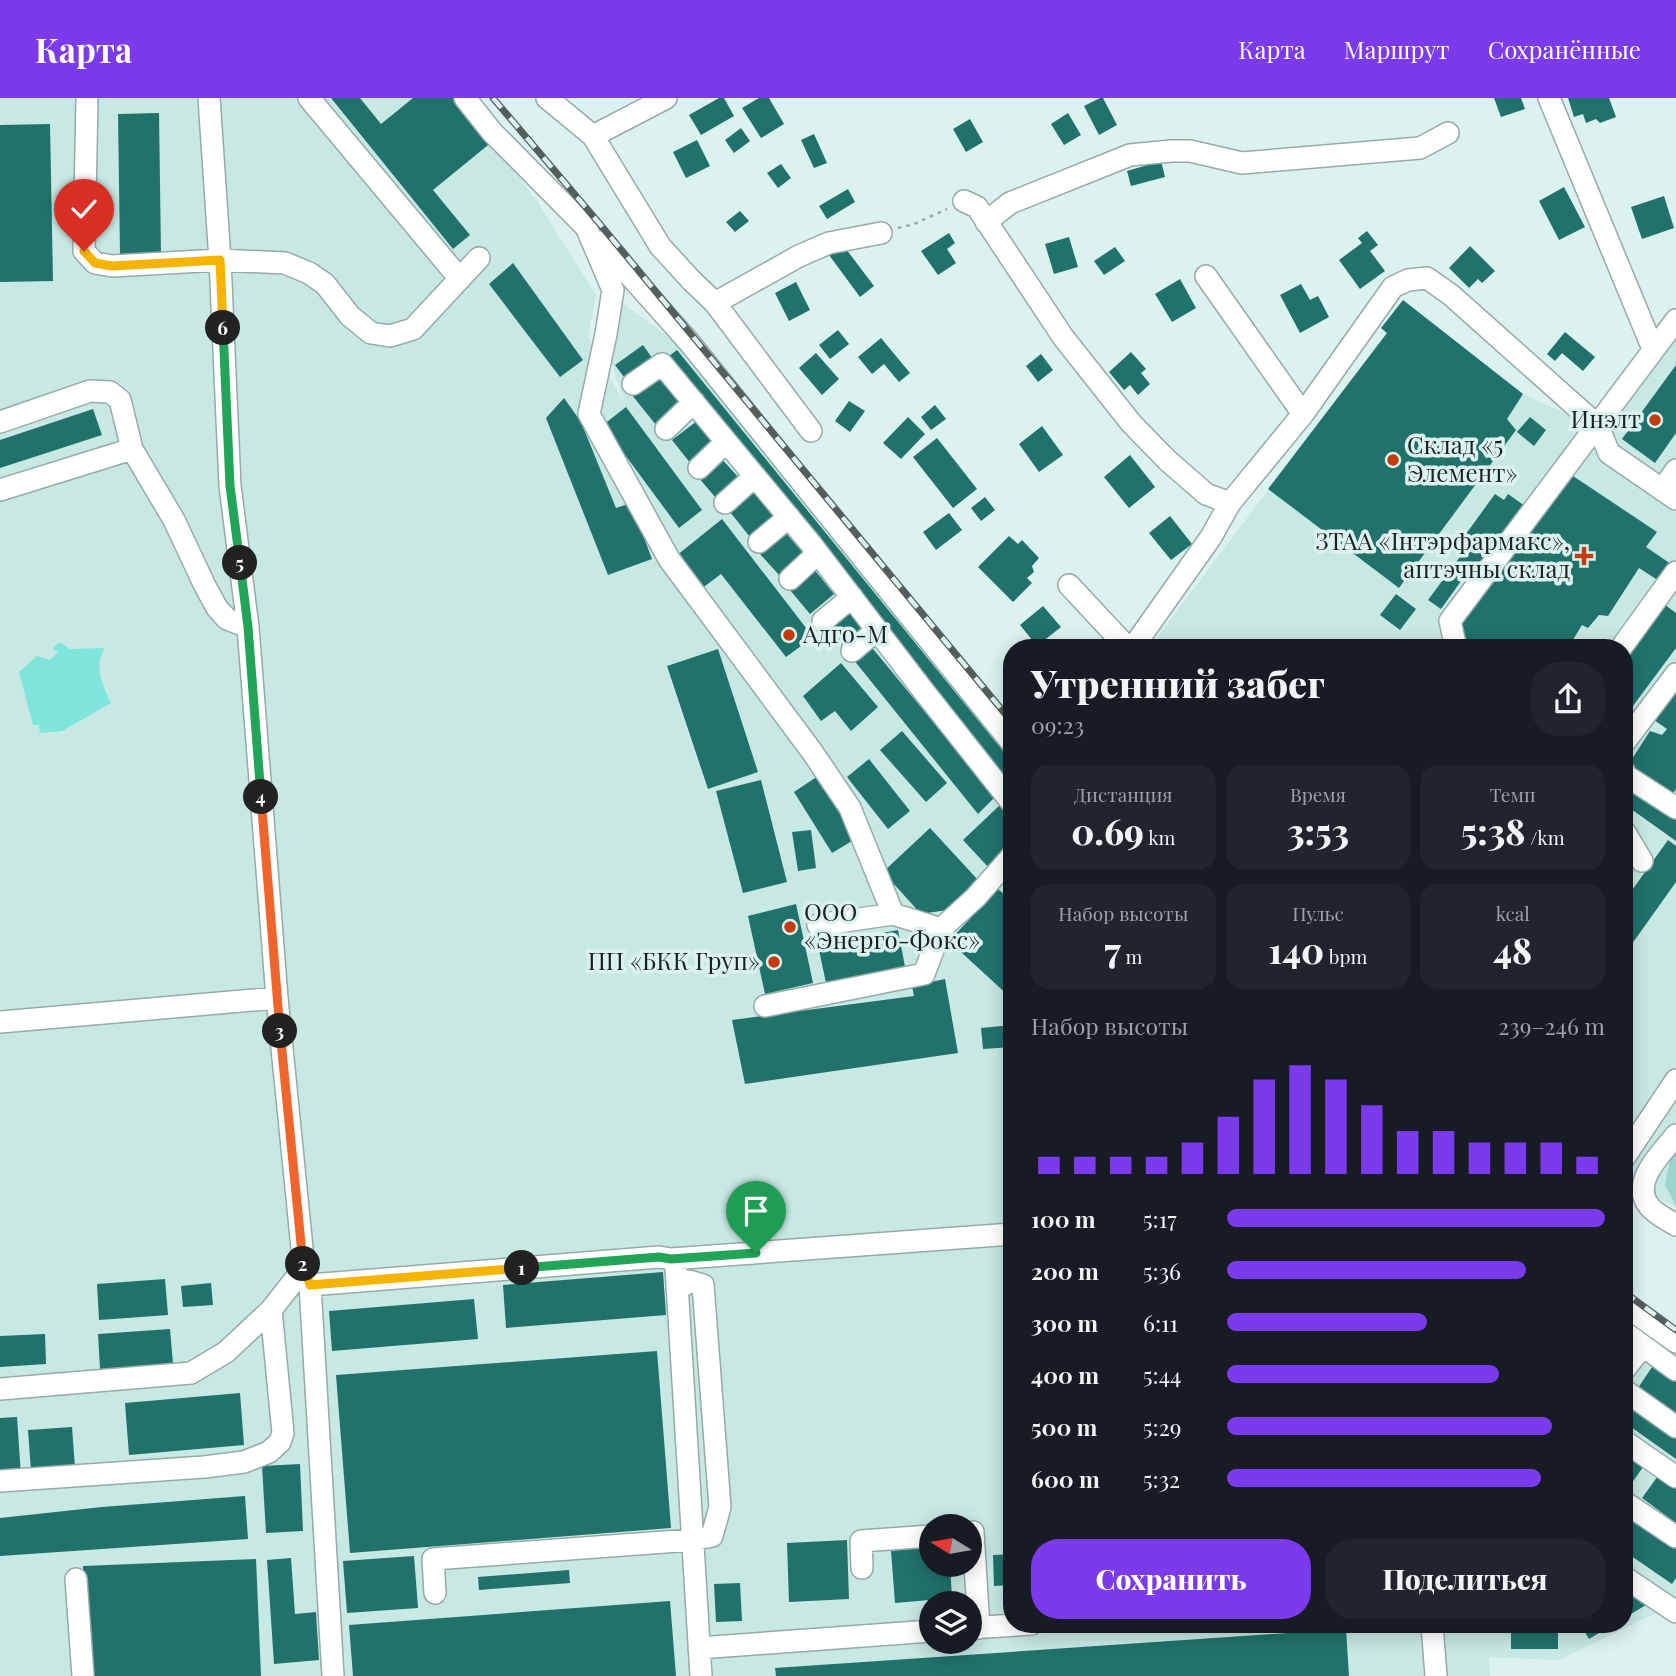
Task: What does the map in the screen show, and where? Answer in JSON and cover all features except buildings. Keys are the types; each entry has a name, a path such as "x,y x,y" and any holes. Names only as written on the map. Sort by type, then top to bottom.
{"street":[{"path":"87,98 84,251 95,263 112,266 220,260 285,263 326,284 350,316 371,333 390,336 413,329 479,258"},
{"path":"209,98 220,260 230,486 248,627 277,998 307,1276 333,1676"},
{"path":"309,98 460,279"},
{"path":"465,98 492,132 586,227 689,342 1003,732"},
{"path":"547,98 593,136 660,246 715,303 811,431"},
{"path":"593,136 666,98"},
{"path":"1549,98 1654,349"},
{"path":"986,222 1010,203 1130,155 1189,151 1242,163 1420,148 1448,133"},
{"path":"964,201 977,208 1063,337 1130,423 1206,494 1230,503"},
{"path":"586,227 613,290 589,414 669,559 813,752 850,808 893,914"},
{"path":"715,303 829,243 881,233"},
{"path":"1206,276 1303,414"},
{"path":"1139,639 1211,537 1230,503 1303,414 1393,287 1408,279 1427,278 1451,295 1598,426 1609,453 1669,495 1676,470"},
{"path":"1454,639 1450,621 1676,320"},
{"path":"633,384 662,364 818,553 1003,792"},
{"path":"0,422 90,391 110,392 120,400 132,449 174,520 217,608 227,618 248,627"},
{"path":"666,429 694,402"},
{"path":"699,468 726,442"},
{"path":"0,490 132,449"},
{"path":"725,503 755,476"},
{"path":"759,542 789,517"},
{"path":"790,579 818,553"},
{"path":"1628,639 1676,572"},
{"path":"1069,585 1119,639"},
{"path":"823,621 852,597"},
{"path":"852,651 877,631"},
{"path":"1633,731 1676,674"},
{"path":"1633,780 1676,808"},
{"path":"1633,846 1642,861"},
{"path":"765,1006 924,974 941,929 1003,866"},
{"path":"818,925 893,914 941,929"},
{"path":"0,1022 277,998"},
{"path":"1633,1144 1676,1080"},
{"path":"1650,1208 1644,1199 1645,1179 1649,1169 1676,1135"},
{"path":"1633,1196 1676,1226"},
{"path":"0,1389 191,1373 226,1352 307,1276 659,1257 671,1259 1003,1235"},
{"path":"671,1259 676,1267 701,1676"},
{"path":"435,1593 433,1559 692,1540 712,1536 720,1507 703,1285 689,1281 677,1291"},
{"path":"0,1481 204,1467 244,1462 269,1452 280,1442 283,1433 271,1310"},
{"path":"1633,1311 1676,1342"},
{"path":"1633,1339 1676,1370"},
{"path":"1633,1359 1643,1346"},
{"path":"1633,1396 1676,1427"},
{"path":"1633,1447 1676,1477"},
{"path":"1633,1508 1676,1537"},
{"path":"862,1568 861,1541 919,1537"},
{"path":"76,1579 83,1676"},
{"path":"1633,1583 1676,1612"},
{"path":"982,1627 1003,1626"},
{"path":"699,1648 919,1632"},
{"path":"1433,1633 1436,1676"}],"path":[{"path":"881,233 914,224 964,201"}],"shaded area":[{"path":"0,98 459,98 537,201 596,295 588,336 624,403 611,361 620,301 683,348 1003,750 1003,1633 1614,1633 1559,1660 1489,1657 1490,1676 0,1676"},
{"path":"1403,300 1523,394 1589,424 1676,307 1676,1207 1633,1186 1633,639 1156,639 1387,333 1381,328"},
{"path":"59,642 70,649 105,648 101,655 100,668 102,683 111,703 62,731 40,733 39,725 33,725 19,672 37,656 50,660 58,652 53,649"},
{"path":"1676,1149 1676,1206 1665,1185 1671,1155"},
{"path":"1633,1339 1676,1370 1676,1621 1662,1611 1633,1624"}],"railway":[{"path":"493,98 1003,711"},
{"path":"1633,1299 1676,1330"}],"place":[{"name":"Инэлт","path":"1655,420"},
{"name":"Склад «5 Элемент»","path":"1393,460"},
{"name":"ЗТАА «Інтэрфармакс», аптэчны склад","path":"1584,556"},
{"name":"Адго-М","path":"789,635"},
{"name":"ООО «Энерго-Фокс»","path":"790,927"},
{"name":"ПП «БКК Груп»","path":"774,962"}],"route":[{"path":"84,251 95,263 112,266 220,260 230,486 248,627 277,998 304,1268 310,1285 659,1257 671,1259 756,1253"}]}
